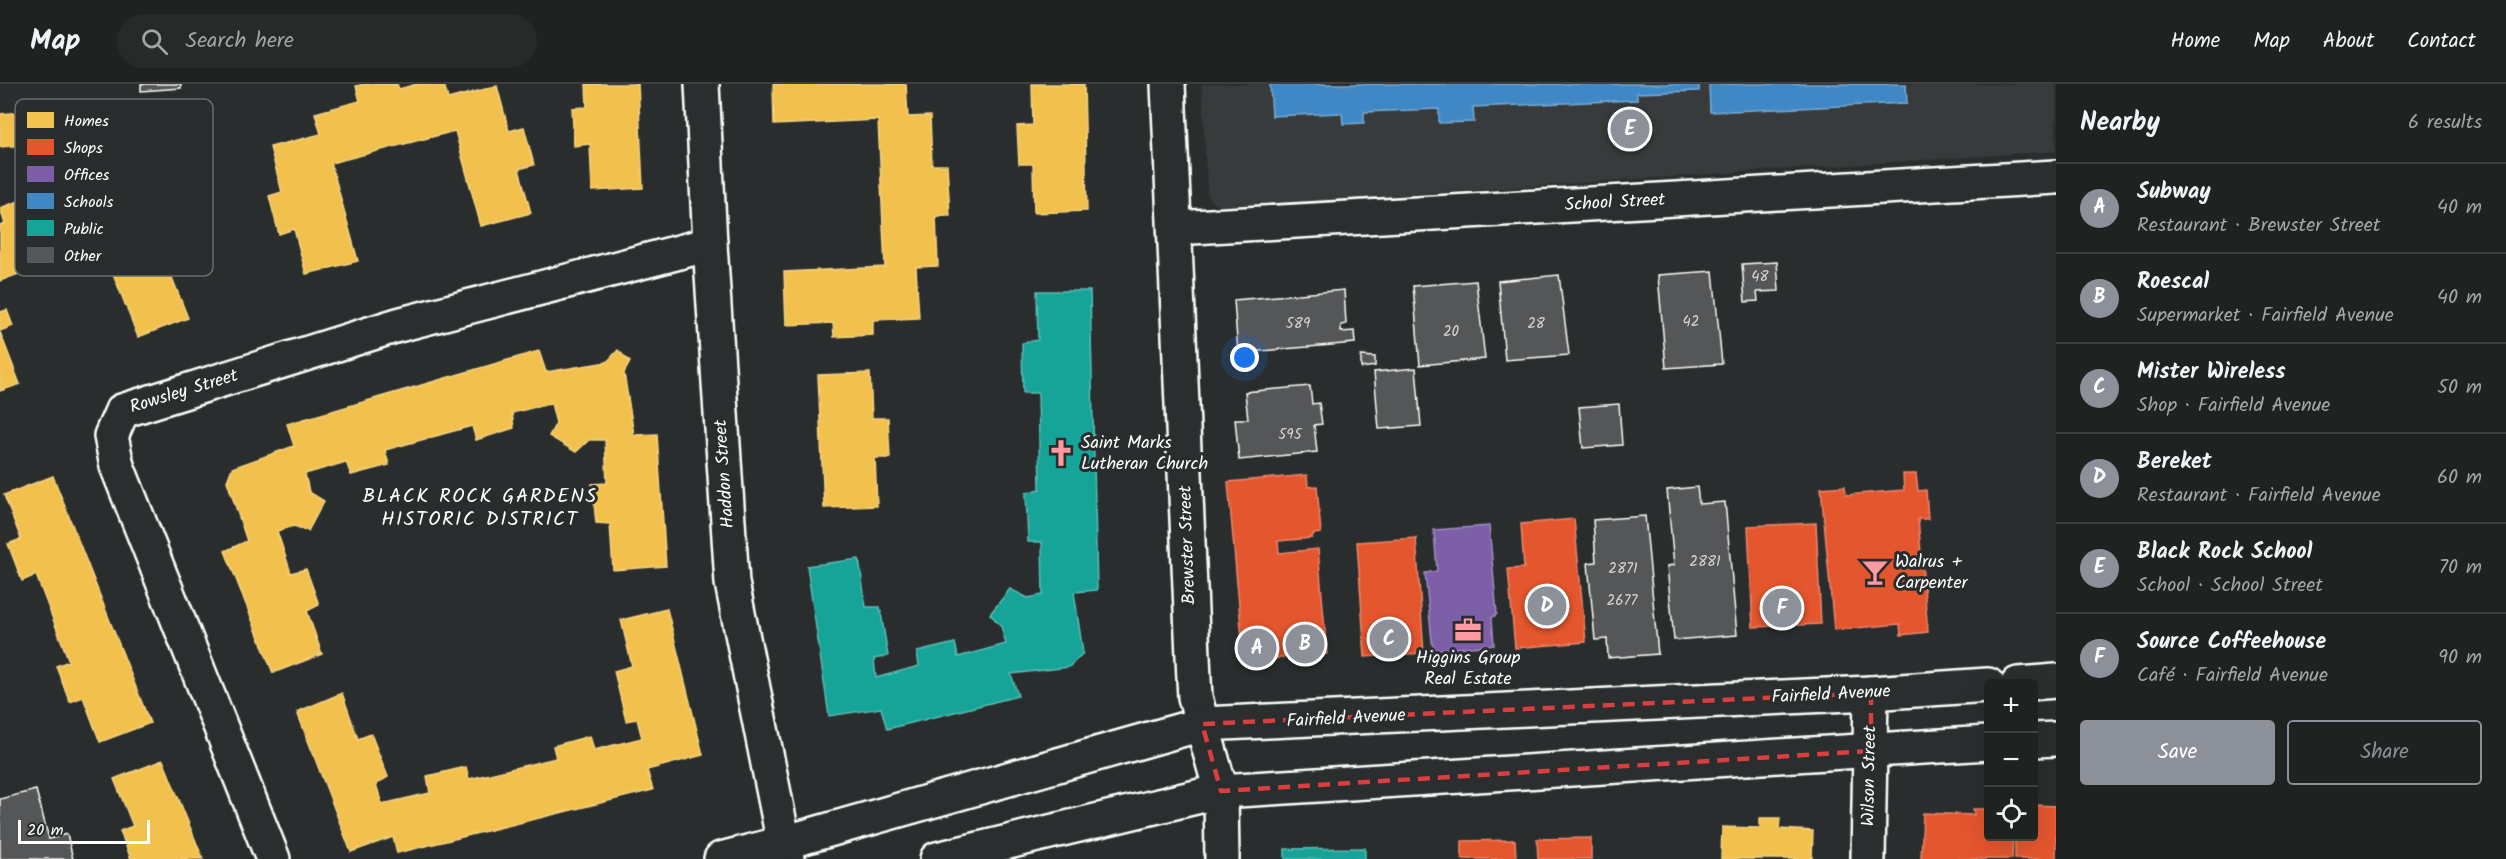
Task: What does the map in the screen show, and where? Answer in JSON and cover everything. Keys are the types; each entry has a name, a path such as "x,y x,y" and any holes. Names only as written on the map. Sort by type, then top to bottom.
{"street":[{"name":"Haddon Street","path":"702,84 732,583 785,851"},
{"name":"Brewster Street","path":"1168,84 1195,697 1221,790 1222,859"},
{"name":"School Street","path":"1174,228 2056,177"},
{"name":"Rowsley Street","path":"273,859 117,466 111,436 122,411 398,325 710,244"},
{"path":"2038,682 2056,681"},
{"name":"Fairfield Avenue","path":"721,859 785,851 1202,724 1984,686"},
{"name":"Wilson Street","path":"1868,859 1871,693"},
{"path":"2038,740 2056,738"},
{"path":"937,859 1221,790 1984,743"}],"highlighted area":[{"path":"1871,693 1871,751 1221,791 1202,724"}],"shaded area":[{"path":"1202,84 2056,84 2056,151 1223,207 1212,202 1207,193"}],"building: Homes":[{"path":"397,84 399,89 417,84 444,84 448,99 497,86 509,131 524,127 534,165 519,169 531,213 481,226 455,131 331,163 358,261 306,274 294,229 279,234 269,196 282,192 270,147 321,134 315,113 360,101 356,86"},
{"path":"586,84 638,84 643,188 592,191 590,144 574,146 572,108 587,107"},
{"path":"773,84 906,84 908,117 930,116 932,165 947,165 950,216 936,216 938,266 916,267 919,318 873,320 873,335 834,337 833,323 786,325 784,272 885,267 878,120 774,125"},
{"path":"1032,84 1084,84 1087,211 1034,213 1033,164 1019,164 1017,126 1033,125"},
{"path":"15,113 15,146 0,147 0,114"},
{"path":"15,203 15,275 0,281 0,226 5,224 0,208"},
{"path":"114,276 171,276 188,318 138,337"},
{"path":"7,310 13,326 0,331 0,312"},
{"path":"0,332 20,384 0,391"},
{"path":"618,350 630,362 624,373 634,435 657,434 666,566 613,570 610,524 596,523 592,484 607,483 605,440 589,440 576,452 549,436 556,423 551,403 512,413 514,428 476,440 472,426 385,450 389,465 351,475 346,462 305,474 309,492 324,501 308,531 294,526 277,531 291,573 306,569 319,605 307,611 322,654 273,673 225,551 247,541 227,481 232,468 294,446 287,424 539,351 546,372 607,362"},
{"path":"870,373 872,418 888,418 890,458 875,458 877,506 824,508 818,375"},
{"path":"53,476 150,723 100,742 83,697 70,702 56,666 69,661 36,575 22,581 8,544 21,539 4,495"},
{"path":"667,609 703,755 647,770 653,790 397,853 393,837 351,852 297,712 342,693 358,739 371,734 388,777 376,784 382,804 430,793 427,776 466,767 469,779 556,758 553,746 590,736 594,750 642,738 637,719 626,721 614,671 632,666 621,620"},
{"path":"163,760 203,859 131,859 120,831 133,826 114,779"},
{"path":"1760,818 1780,818 1779,829 1813,831 1812,859 1721,859 1722,827 1760,828"}],"building: Shops":[{"name":"Walrus + Carpenter","path":"1903,474 1916,474 1918,491 1926,490 1928,519 1918,519 1928,632 1901,635 1900,624 1834,630 1821,488 1845,486 1846,495 1904,490"},
{"path":"1307,475 1308,487 1317,486 1321,533 1313,534 1312,538 1278,541 1279,553 1318,549 1327,654 1244,661 1228,482"},
{"path":"1574,519 1586,642 1515,648 1508,569 1524,568 1521,524"},
{"path":"1816,523 1821,624 1753,627 1748,526"},
{"path":"1416,538 1424,653 1365,657 1357,542"},
{"path":"2038,805 2056,806 2056,859 2015,859 2015,841 2038,841"},
{"path":"1973,809 1984,809 1984,841 2013,841 2012,859 1921,859 1923,813 1974,815"},
{"path":"1591,838 1591,859 1538,859 1537,839"},
{"path":"1515,840 1516,859 1462,859 1462,841"}],"building: Offices":[{"path":"1489,526 1497,614 1492,618 1494,645 1433,650 1425,573 1437,571 1434,530"}],"building: Schools":[{"path":"1270,84 1699,84 1699,91 1637,93 1637,100 1473,107 1474,122 1439,123 1439,109 1364,112 1364,123 1343,124 1342,113 1272,116"},
{"path":"1709,84 1906,84 1907,103 1710,112"}],"building: Public":[{"path":"1037,291 1090,291 1097,590 1074,592 1083,653 1069,667 1011,674 1018,696 887,729 881,708 829,716 807,566 859,559 866,607 880,607 888,656 874,659 876,678 919,666 917,652 955,643 958,657 1006,644 1001,626 990,614 1010,589 1028,598 1043,595 1042,542 1028,542 1026,493 1040,489 1038,393 1023,393 1022,343 1038,340"},
{"path":"1365,848 1365,859 1285,859 1285,849"}],"building: Other":[{"path":"141,84 181,84 181,88 141,91"},
{"path":"1777,262 1779,291 1757,292 1758,301 1745,302 1742,264"},
{"path":"1713,271 1722,364 1666,368 1658,275"},
{"path":"1559,275 1569,355 1505,360 1498,281"},
{"path":"1476,281 1485,359 1420,365 1413,286"},
{"path":"1344,290 1346,324 1341,325 1341,332 1354,331 1355,343 1238,353 1234,300"},
{"path":"1361,356 1375,357 1375,366 1361,368"},
{"path":"1416,368 1421,426 1379,429 1374,372"},
{"path":"1310,386 1312,404 1319,403 1322,424 1314,425 1317,452 1239,460 1235,419 1248,419 1245,392"},
{"path":"1619,404 1622,445 1583,448 1579,407"},
{"path":"1697,487 1699,504 1725,502 1737,635 1674,640 1667,566 1674,565 1667,490"},
{"path":"1645,516 1658,654 1608,658 1607,639 1595,640 1588,563 1596,562 1593,520"},
{"path":"36,790 49,839 67,834 73,859 0,859 0,799"}],"place":[{"name":"Black Rock School","path":"1630,129"},
{"name":"Saint Marks Lutheran Church","path":"1061,453"},
{"name":"Walrus + Carpenter","path":"1875,572"},
{"name":"Bereket","path":"1547,606"},
{"name":"Source Coffeehouse","path":"1782,608"},
{"name":"Higgins Group Real Estate","path":"1468,630"},
{"name":"Mister Wireless","path":"1389,639"},
{"name":"Roescal","path":"1305,644"},
{"name":"Subway","path":"1257,648"}],"district":[{"name":"BLACK ROCK GARDENS HISTORIC DISTRICT","path":"480,508"}]}
